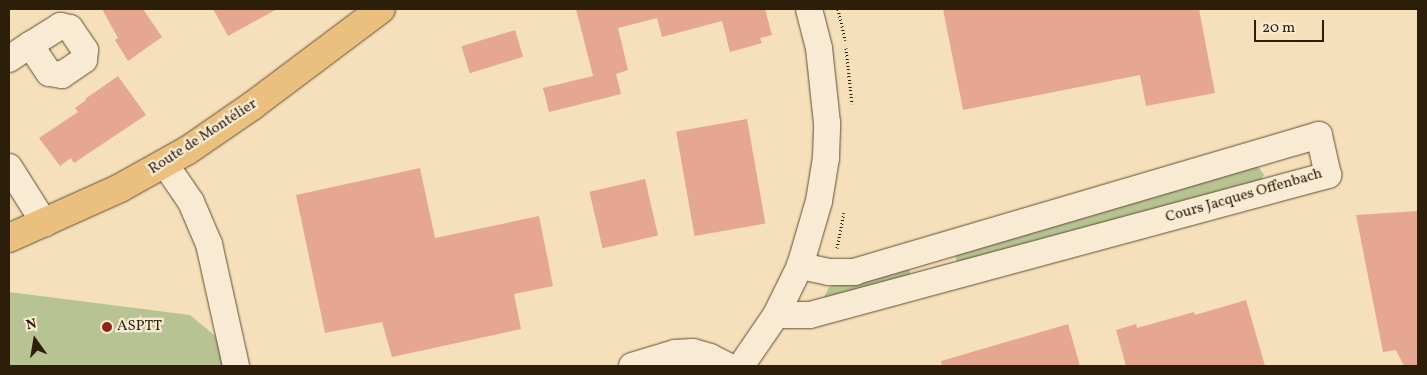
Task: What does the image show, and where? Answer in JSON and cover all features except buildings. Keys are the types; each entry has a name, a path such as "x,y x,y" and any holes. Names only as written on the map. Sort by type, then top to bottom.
{"main road":[{"name":"Route de Montélier","path":"9,238 45,224 165,164 252,106 381,9"}],"street":[{"path":"741,366 776,315 800,266 812,233 819,201 826,158 827,123 819,48 809,9"},
{"path":"9,59 30,45"},
{"name":"Cours Jacques Offenbach","path":"776,315 810,315 1328,175 1319,135 854,272 829,272 800,266"},
{"path":"165,164 191,202 209,244 236,366"},
{"path":"9,167 45,224"},
{"path":"632,366 675,353 692,352 710,357 728,366"}],"green space":[{"path":"1258,166 1264,175 1260,181 959,267 953,251"},
{"path":"908,264 912,281 822,301 829,287"},
{"name":"ASPTT","path":"9,292 190,315 219,339 222,366 9,366"}],"place":[{"name":"ASPTT","path":"107,327"}]}
